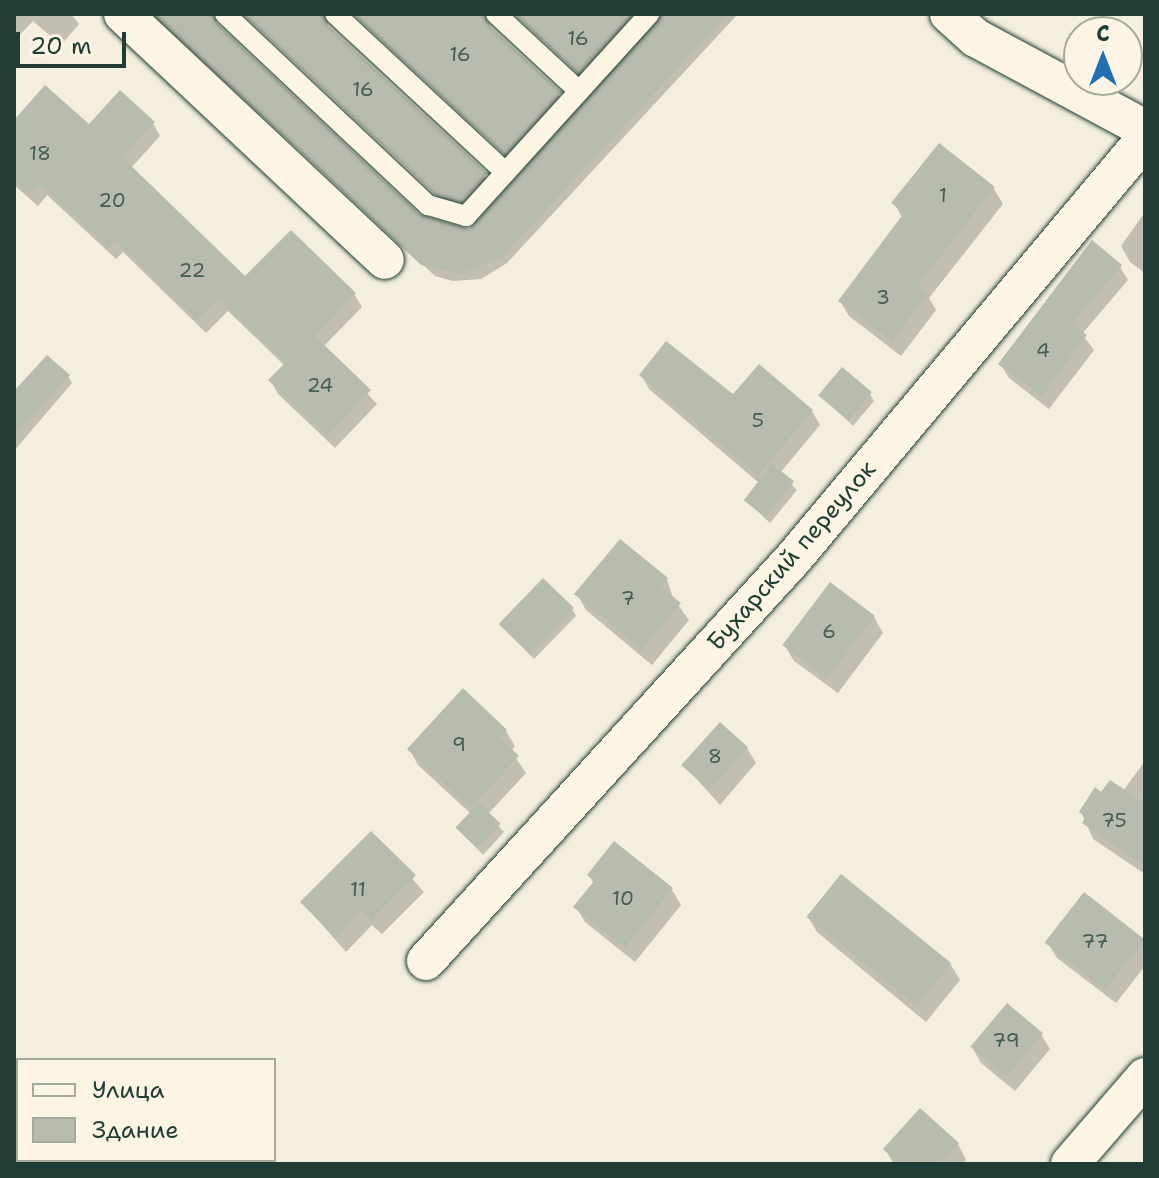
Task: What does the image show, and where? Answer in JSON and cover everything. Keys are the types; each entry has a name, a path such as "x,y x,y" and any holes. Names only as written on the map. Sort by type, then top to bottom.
{"street":[{"path":"123,14 385,260"},
{"path":"949,14 976,38 1145,129"},
{"name":"Бухарский переулок","path":"426,961 793,559 1145,139"},
{"path":"1070,1164 1145,1077"}],"lane":[{"path":"225,14 428,205 466,216 649,14"},
{"path":"335,14 505,172"},
{"path":"496,14 579,91"}],"building":[{"path":"155,14 212,14 216,23 419,214 469,229 662,14 728,14 503,256 461,274 421,265"},
{"path":"244,14 322,14 326,24 487,173 462,201 435,193"},
{"path":"354,14 483,14 487,24 561,92 505,154"},
{"path":"515,14 631,14 578,73"},
{"path":"45,85 89,124 120,90 155,122 122,157 245,276 291,230 356,293 315,336 371,390 327,436 268,380 285,363 219,299 197,321 115,240 108,248 39,184 29,194 14,180 14,120"},
{"path":"939,143 995,187 918,285 928,293 892,341 838,301 904,213 891,203"},
{"path":"1092,240 1122,265 1072,324 1087,335 1041,397 998,364"},
{"path":"666,341 733,394 759,364 813,410 758,476 639,375"},
{"path":"47,355 70,375 14,436 14,391"},
{"path":"842,367 872,392 848,420 818,395"},
{"path":"772,464 794,481 766,517 744,500"},
{"path":"620,539 668,578 661,587 681,603 642,650 574,594"},
{"path":"543,578 574,608 529,654 499,624"},
{"path":"830,582 875,616 827,679 782,645"},
{"path":"463,688 507,730 500,738 519,756 470,808 407,749"},
{"path":"720,722 748,747 709,791 681,765"},
{"path":"1110,780 1145,803 1145,866 1082,823 1086,817 1079,812 1095,787 1101,792"},
{"path":"479,803 501,824 477,848 455,827"},
{"path":"371,831 416,875 372,920 362,911 336,938 300,902"},
{"path":"614,841 673,888 625,948 573,907 594,881 587,875"},
{"path":"841,874 951,963 917,1006 806,917"},
{"path":"1084,892 1145,939 1105,990 1045,942"},
{"path":"1007,1003 1043,1033 1006,1077 970,1047"},
{"path":"920,1108 959,1143 940,1164 899,1164 883,1149"}]}
